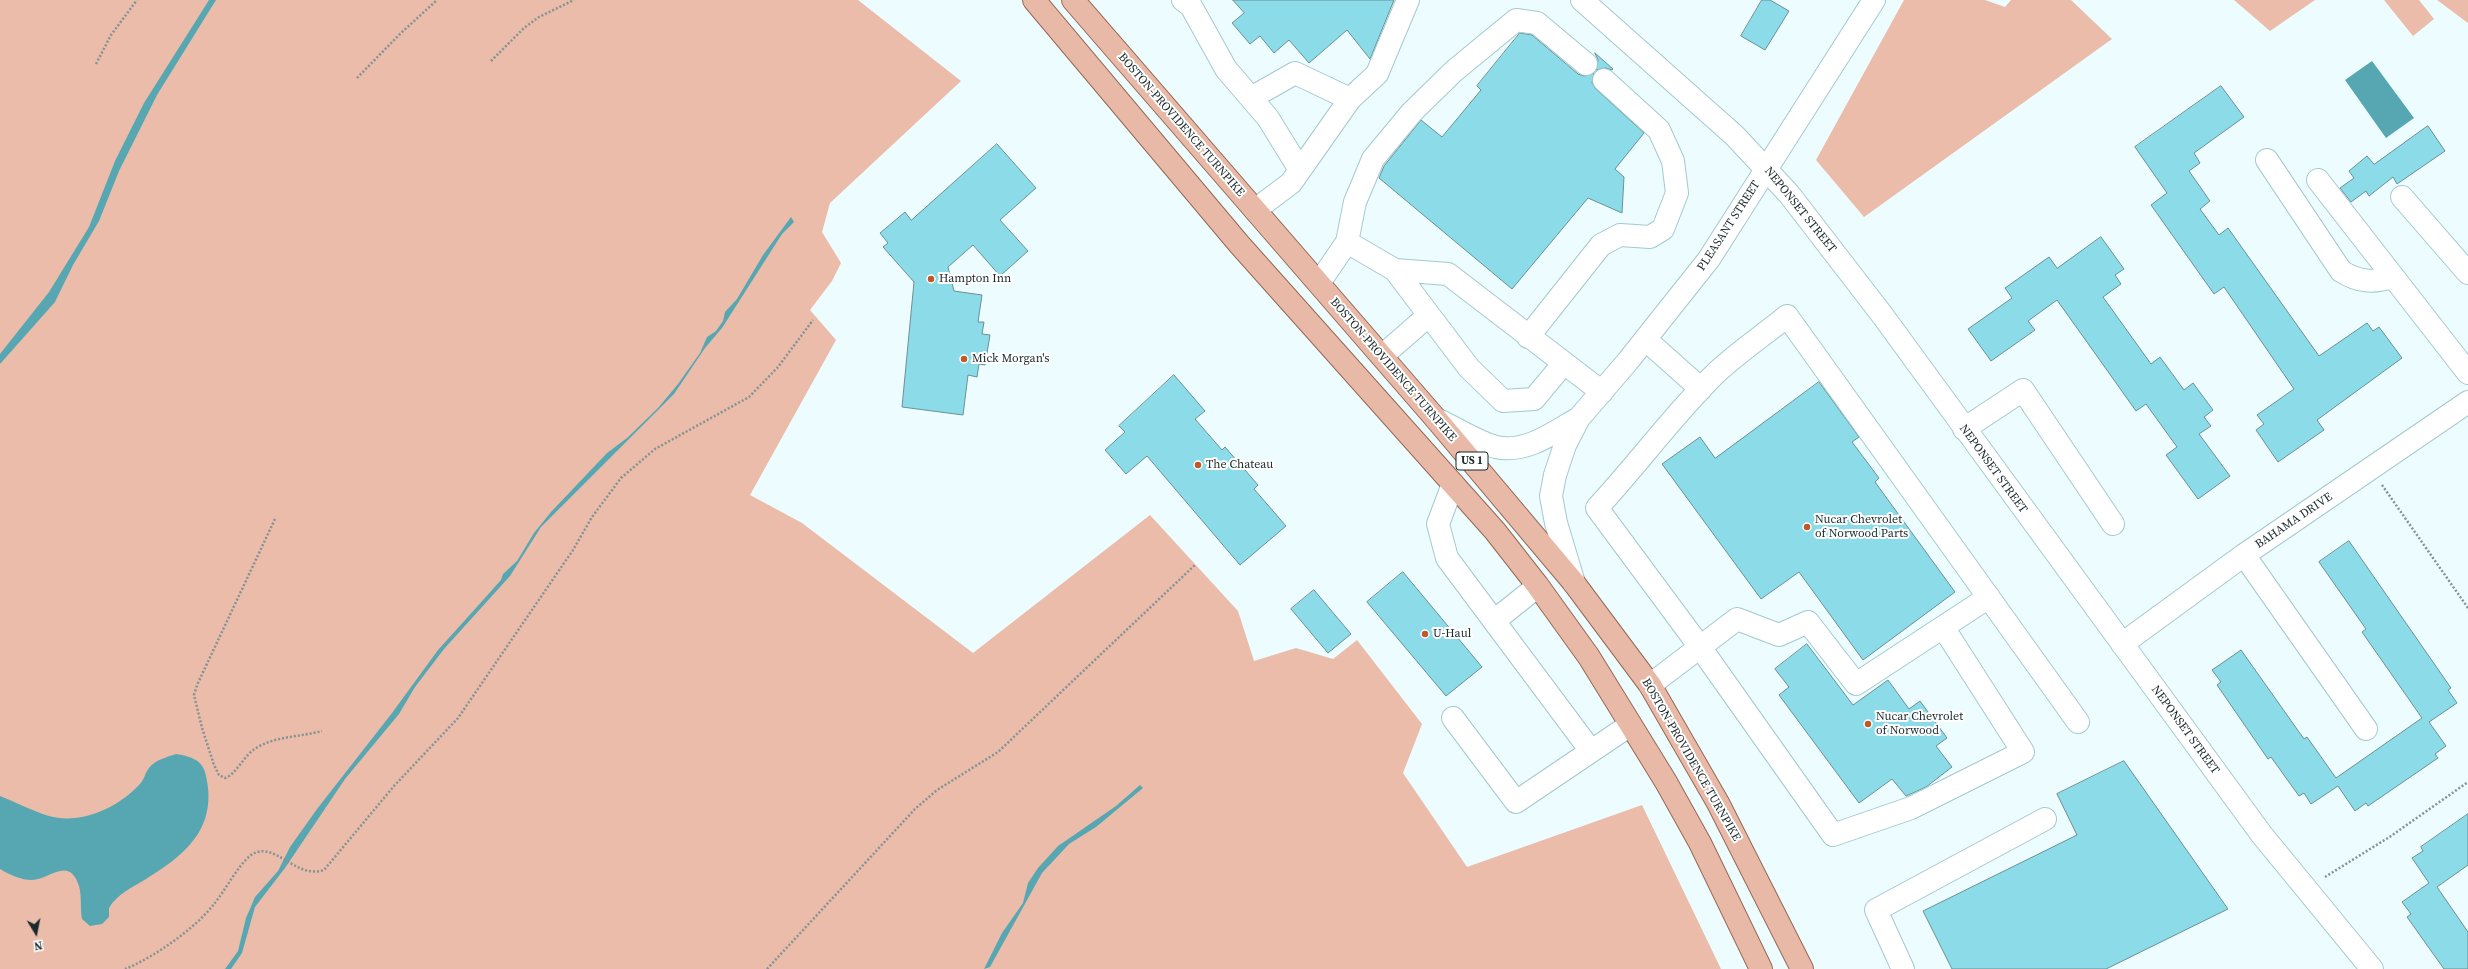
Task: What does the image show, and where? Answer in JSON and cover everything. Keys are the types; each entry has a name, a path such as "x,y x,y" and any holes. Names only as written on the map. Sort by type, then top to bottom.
{"main road":[{"name":"US 1","path":"1034,0 1239,244 1495,531 1538,586 1589,657 1666,782 1700,843 1761,969"},
{"name":"BOSTON-PROVIDENCE TURNPIKE","path":"1073,0 1382,356 1574,583 1650,685 1718,803 1802,969"}],"street":[{"path":"1183,0 1191,6 1226,69 1268,118 1300,170"},
{"path":"1255,210 1291,182 1350,99 1377,74 1408,0"},
{"name":"NEPONSET STREET","path":"1582,0 1735,136 1789,194 1878,310 2262,835 2372,969"},
{"name":"PLEASANT STREET","path":"1574,583 1556,524 1551,496 1555,475 1566,445 1579,418 1646,339 1709,259 1874,0"},
{"path":"1318,283 1347,242 1355,202 1373,159 1417,106 1454,71 1516,20 1536,23 1586,64"},
{"path":"1251,98 1295,73 1350,99"},
{"path":"1528,337 1601,245 1620,235 1650,237 1663,229 1677,193 1673,161 1659,130 1604,80"},
{"path":"2267,160 2341,270 2352,278 2361,280 2379,281 2393,277"},
{"path":"2318,180 2468,373"},
{"path":"2402,197 2468,273"},
{"path":"1347,242 1396,270 1468,368 1503,402 1534,399 1564,363"},
{"path":"1396,270 1448,274 1528,337 1602,392"},
{"path":"1382,356 1429,315"},
{"path":"1943,627 2023,752 1911,808 1833,835 1700,647 1597,508 1717,372 1787,316 2078,722"},
{"path":"1646,339 1701,389"},
{"path":"1964,428 2023,390 2113,524"},
{"name":"BAHAMA DRIVE","path":"2122,644 2244,555 2468,402"},
{"name":"PLEASANT STREET","path":"1436,419 1496,447 1514,447 1534,444 1579,418"},
{"path":"1453,484 1438,524 1447,558 1591,751"},
{"path":"2244,555 2366,730"},
{"path":"1494,621 1538,586"},
{"path":"1650,685 1737,619 1779,635 1808,622 1856,684 1988,597"},
{"path":"1453,718 1516,802 1630,725"},
{"path":"1903,969 1876,910 2045,819"}],"path":[{"path":"96,64 111,35 137,0"},
{"path":"357,78 401,33 438,0"},
{"path":"491,61 524,28 539,17 574,0"},
{"path":"126,969 161,948 207,914 251,856 264,851 271,852 307,872 315,873 324,870 424,752 458,718 573,550 592,517 621,478 655,449 749,397 778,367 813,320"},
{"path":"2371,469 2468,608"},
{"path":"276,520 197,684 194,695 196,707 214,765 219,775 226,778 232,776 243,758 257,748 284,738 322,731"},
{"path":"767,969 915,809 937,790 1003,748 1196,564"},
{"path":"2305,889 2391,836 2468,782"}],"shaded area":[{"path":"0,0 858,0 961,81 830,203 822,232 841,263 832,281 810,310 836,340 750,495 802,523 973,653 1150,515 1238,611 1254,661 1296,648 1333,659 1357,640 1422,724 1403,773 1467,867 1642,805 1721,969 0,969"},
{"path":"1904,0 1985,0 2005,7 2011,0 2071,0 2112,39 1864,217 1816,160"},
{"path":"2234,0 2315,0 2270,31"},
{"path":"2384,0 2419,0 2434,19 2413,36"},
{"path":"2437,0 2468,0 2468,23"}],"water":[{"path":"209,0 216,0 157,95 119,171 99,221 73,265 55,302 0,364 0,354 49,292 89,227 115,161 144,103"},
{"path":"2372,61 2414,118 2386,138 2345,80"},
{"path":"791,217 794,222 782,234 722,328 705,348 674,394 541,527 510,576 444,649 415,687 399,714 345,779 285,868 255,907 242,953 231,969 225,969 238,951 246,918 255,897 278,871 290,847 317,809 392,713 438,650 501,580 503,574 517,561 534,533 551,512 607,453 627,438 658,408 678,384 700,353 707,337 716,331 723,321 725,312 737,299 763,255"},
{"path":"176,754 194,759 201,764 205,772 208,791 208,807 204,822 197,836 175,859 126,891 112,903 109,908 109,917 102,924 90,926 82,919 79,886 75,877 70,872 64,870 58,871 32,880 16,877 0,869 0,796 36,812 49,816 73,818 85,816 109,808 120,801 140,784 154,763"},
{"path":"1140,785 1143,788 1096,827 1069,844 1042,873 990,967 984,969 1002,933 1023,903 1028,883 1038,868 1058,846 1116,806"}],"building":[{"path":"1233,0 1394,0 1370,59 1347,30 1309,63 1289,40 1274,53 1260,36 1250,44 1232,23 1244,13"},
{"path":"1762,0 1770,0 1789,11 1765,50 1741,36"},
{"path":"1520,33 1532,35 1578,74 1584,76 1594,73 1592,83 1596,89 1644,133 1615,169 1624,177 1622,213 1588,198 1512,289 1379,178 1384,166 1421,120 1442,137 1481,90 1477,86"},
{"path":"1595,53 1613,69 1606,68 1596,70 1598,60"},
{"path":"2221,86 2244,117 2194,153 2200,163 2189,171 2210,201 2200,209 2219,235 2228,228 2319,356 2367,323 2373,331 2379,327 2402,358 2317,420 2324,430 2278,462 2256,430 2264,424 2257,415 2294,389 2224,287 2214,294 2151,205 2167,193 2135,147"},
{"path":"2428,126 2445,151 2397,184 2393,177 2369,196 2366,191 2351,202 2340,188 2354,178 2349,171 2367,156 2374,164"},
{"name":"Hampton Inn","path":"997,144 1036,188 1000,220 1028,251 1000,276 973,245 948,267 954,291 982,295 978,322 984,322 982,334 990,335 985,365 979,364 977,377 968,375 963,415 902,407 914,282 883,247 888,243 880,233 905,212 911,220"},
{"path":"2101,237 2124,269 2115,275 2121,284 2103,297 2151,364 2160,357 2184,390 2193,383 2213,410 2204,417 2211,426 2199,434 2230,476 2198,499 2166,455 2177,447 2146,404 2136,411 2057,300 2028,321 2035,330 1991,361 1968,329 2012,298 2005,288 2049,257 2057,268"},
{"name":"The Chateau","path":"1174,375 1205,411 1195,419 1222,450 1225,447 1258,485 1254,489 1286,526 1240,565 1147,456 1126,474 1105,450 1125,432 1119,426"},
{"name":"Nucar Chevrolet of Norwood Parts","path":"1819,382 1859,437 1852,442 1879,478 1875,482 1955,592 1863,660 1799,572 1761,599 1662,464 1700,437 1715,458"},
{"path":"2349,541 2451,688 2448,690 2457,703 2429,722 2446,746 2435,754 2438,758 2368,806 2366,803 2355,811 2338,786 2311,804 2304,793 2299,796 2271,757 2268,759 2217,685 2221,682 2212,670 2241,650 2304,739 2307,737 2336,778 2422,718 2362,632 2366,629 2319,562"},
{"name":"U-Haul","path":"1403,572 1482,667 1446,696 1367,602"},
{"path":"1314,590 1351,634 1328,653 1291,609"},
{"name":"Nucar Chevrolet of Norwood","path":"1807,644 1853,705 1888,680 1909,709 1920,701 1947,738 1936,746 1952,767 1926,787 1906,796 1892,779 1859,803 1779,695 1789,687 1775,669"},
{"path":"2124,761 2228,909 2106,969 1952,969 1923,911 2077,835 2057,794"},
{"path":"2468,814 2468,865 2437,887 2468,932 2468,969 2444,969 2407,917 2411,914 2402,902 2429,883 2412,858 2423,851 2421,847"}],"place":[{"name":"Hampton Inn","path":"931,279"},
{"name":"Mick Morgan's","path":"964,359"},
{"name":"The Chateau","path":"1198,465"},
{"name":"Nucar Chevrolet of Norwood Parts","path":"1807,527"},
{"name":"U-Haul","path":"1425,634"},
{"name":"Nucar Chevrolet of Norwood","path":"1868,724"}]}
